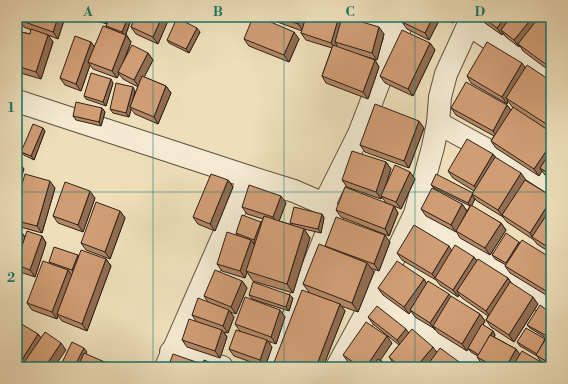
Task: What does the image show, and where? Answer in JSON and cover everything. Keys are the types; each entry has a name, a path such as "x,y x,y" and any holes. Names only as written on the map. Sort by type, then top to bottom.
{"street":[{"path":"324,204 359,134 401,24 360,17"},
{"path":"337,367 374,299 415,214 438,123 440,97 446,74 470,20 551,80"},
{"path":"17,101 294,191 324,204 332,220 273,367"},
{"path":"438,123 551,185"},
{"path":"222,367 168,360 249,177"},
{"path":"415,214 551,307"},
{"path":"374,299 474,367"}],"building":[{"path":"21,17 58,17 53,32 19,20"},
{"path":"94,17 105,17 104,21"},
{"path":"110,17 128,17 122,32 106,26"},
{"path":"135,17 162,17 153,37 131,27"},
{"path":"253,17 259,17 294,32 284,55 244,39"},
{"path":"278,17 300,17 298,24"},
{"path":"306,17 330,17 338,20 331,43 301,33"},
{"path":"342,17 379,27 372,53 335,42"},
{"path":"405,17 433,17 425,33 402,22"},
{"path":"482,17 505,17 497,28"},
{"path":"511,17 533,17 514,40 501,30"},
{"path":"539,17 544,17 551,22 551,68 518,44"},
{"path":"177,18 197,28 186,49 167,40"},
{"path":"103,26 126,35 112,71 88,62"},
{"path":"31,29 48,35 36,72 17,66 17,31 30,34"},
{"path":"402,30 430,43 408,89 380,76"},
{"path":"75,36 91,42 76,84 60,78"},
{"path":"487,42 522,63 502,97 467,76"},
{"path":"132,45 148,53 134,80 118,72"},
{"path":"333,45 375,60 363,92 322,76"},
{"path":"527,65 551,81 551,127 506,98"},
{"path":"91,73 111,79 103,102 84,96"},
{"path":"142,76 166,86 154,117 130,107"},
{"path":"466,82 507,105 493,131 451,108"},
{"path":"116,83 133,87 126,113 110,109"},
{"path":"76,102 102,108 99,122 73,116"},
{"path":"375,104 419,121 404,161 360,145"},
{"path":"513,107 551,132 551,144 534,169 491,141"},
{"path":"33,124 43,128 31,156 21,152"},
{"path":"467,139 493,154 474,186 448,171"},
{"path":"352,151 386,162 376,192 342,180"},
{"path":"551,151 551,175 540,168"},
{"path":"495,157 521,173 498,210 472,194"},
{"path":"395,165 410,172 396,202 381,196"},
{"path":"25,174 50,181 37,226 17,221 17,200"},
{"path":"211,174 228,180 210,224 193,217"},
{"path":"436,174 473,193 468,203 431,185"},
{"path":"525,180 551,196 551,200 530,233 502,215"},
{"path":"65,182 90,191 78,225 53,216"},
{"path":"249,185 281,196 273,217 242,207"},
{"path":"345,187 394,206 385,229 336,210"},
{"path":"432,188 462,204 451,225 421,209"},
{"path":"96,202 120,211 105,252 81,243"},
{"path":"471,205 501,223 485,248 456,231"},
{"path":"294,207 322,214 318,229 290,223"},
{"path":"551,208 551,249 532,237"},
{"path":"242,215 261,222 254,240 236,233"},
{"path":"264,216 304,229 287,284 246,271"},
{"path":"336,217 385,235 374,264 325,246"},
{"path":"414,225 449,246 432,274 397,253"},
{"path":"17,231 22,233 17,246"},
{"path":"27,231 42,236 30,270 17,265"},
{"path":"227,232 251,240 240,271 217,264"},
{"path":"506,233 519,242 506,263 492,255"},
{"path":"522,240 551,258 551,294 505,266"},
{"path":"319,244 367,263 352,303 303,284"},
{"path":"455,245 474,257 453,290 435,278"},
{"path":"54,247 78,255 72,270 49,262"},
{"path":"81,250 106,259 82,324 57,314"},
{"path":"478,259 508,278 486,311 457,291"},
{"path":"43,261 68,270 52,312 27,303"},
{"path":"397,261 424,279 404,307 378,288"},
{"path":"215,270 242,281 231,307 204,296"},
{"path":"428,281 449,294 430,323 410,310"},
{"path":"253,282 290,295 286,307 249,295"},
{"path":"510,282 533,297 509,335 486,320"},
{"path":"302,290 340,304 316,367 278,367 273,365"},
{"path":"451,296 480,314 462,344 433,326"},
{"path":"245,297 280,310 271,337 235,324"},
{"path":"198,298 229,310 223,326 192,315"},
{"path":"540,305 551,313 551,330 547,336 527,325"},
{"path":"377,306 406,329 397,340 368,317"},
{"path":"189,319 222,330 215,351 182,340"},
{"path":"366,322 387,336 366,367 360,367 343,355"},
{"path":"20,323 38,334 20,363 17,361 17,327"},
{"path":"482,324 493,331 479,355 468,348"},
{"path":"526,328 545,339 537,354 517,342"},
{"path":"412,329 433,347 416,367 401,367 389,357"},
{"path":"236,330 267,340 260,360 229,349"},
{"path":"551,330 551,364 536,355"},
{"path":"45,332 61,343 45,367 21,367"},
{"path":"490,335 516,349 506,367 495,367 477,357"},
{"path":"72,342 84,348 74,367 60,367"},
{"path":"440,348 462,364 459,367 426,367"},
{"path":"522,351 541,362 538,367 512,367"},
{"path":"84,353 107,363 106,367 78,367"},
{"path":"173,354 199,363 198,367 168,367"},
{"path":"378,359 390,367 372,367"},
{"path":"204,360 221,367 201,367"}]}
